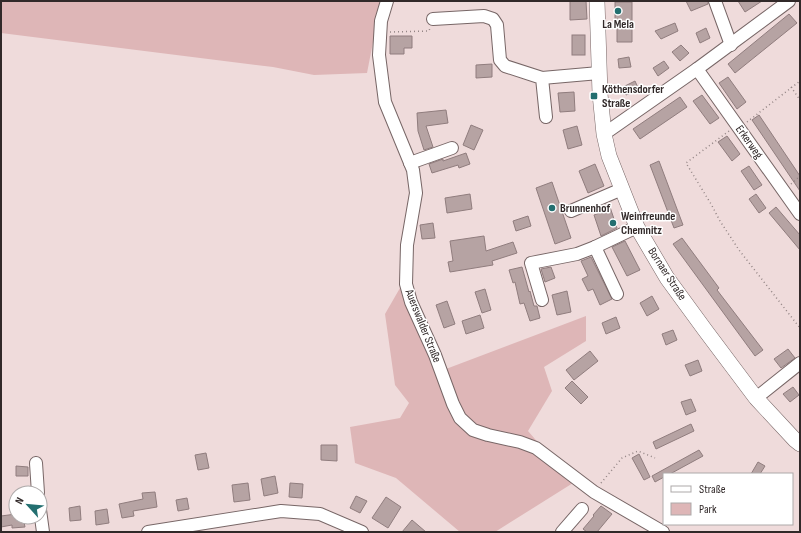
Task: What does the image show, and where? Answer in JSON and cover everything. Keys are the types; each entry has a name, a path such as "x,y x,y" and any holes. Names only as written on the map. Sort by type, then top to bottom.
{"main road":[{"name":"Bornaer Straße","path":"596,1 599,73 604,134 608,156 637,227 667,278 756,398 800,444"}],"street":[{"name":"Auerswalder Straße","path":"387,1 381,21 379,56 385,102 413,170 416,193 407,245 406,284 411,302 435,355 453,404 460,418 474,430 488,435 520,442 536,448 594,492 663,532"},
{"path":"715,1 731,45"},
{"path":"604,134 731,45 789,1"},
{"path":"433,19 484,16 493,19 497,25 500,60 505,66 512,70 542,78 599,73"},
{"name":"Erkerweg","path":"697,69 800,214"},
{"path":"542,78 546,117"},
{"path":"410,163 452,148"},
{"path":"571,211 622,190"},
{"path":"542,300 531,263 577,254 637,227"},
{"path":"595,247 617,294"},
{"path":"756,398 800,363"},
{"path":"36,463 37,485"},
{"path":"562,532 582,509"},
{"path":"148,532 282,511 320,514 362,532"}],"path":[{"path":"380,32 429,31 433,19"},
{"path":"800,81 686,163 739,250 800,328"},
{"path":"790,88 800,100"},
{"path":"594,492 622,458 638,451 655,458"}],"green space":[{"path":"1,1 381,1 367,73 314,75 273,67 1,33"},
{"path":"400,288 438,372 586,316 586,341 544,367 552,391 528,431 573,483 495,532 460,532 396,478 355,463 350,427 400,418 409,403 395,385 385,314"}],"building":[{"path":"570,1 586,1 587,19 570,20"},
{"path":"686,1 708,1 708,4 691,11"},
{"path":"738,1 762,1 745,12"},
{"path":"615,2 632,2 632,42 617,42"},
{"path":"789,14 797,23 735,73 728,64"},
{"path":"675,23 678,31 661,39 655,31"},
{"path":"706,28 710,38 700,43 696,33"},
{"path":"572,35 585,35 585,55 572,55"},
{"path":"390,36 412,36 412,48 404,48 404,54 390,54"},
{"path":"681,45 689,53 680,61 672,52"},
{"path":"629,57 631,67 619,68 618,59"},
{"path":"664,61 669,68 658,76 653,68"},
{"path":"492,64 492,77 476,78 476,65"},
{"path":"728,77 746,102 737,109 719,83"},
{"path":"635,81 639,90 626,95 623,87"},
{"path":"574,92 575,111 560,112 558,93"},
{"path":"702,95 719,118 710,124 693,101"},
{"path":"680,97 687,107 640,139 633,129"},
{"path":"446,110 448,123 426,126 433,147 424,150 418,131 417,113"},
{"path":"759,115 800,176 800,191 752,120"},
{"path":"471,125 483,130 474,150 463,145"},
{"path":"577,126 582,145 568,149 563,130"},
{"path":"727,136 740,154 732,161 718,142"},
{"path":"466,153 470,164 459,168 458,165 432,173 429,164"},
{"path":"659,161 683,225 674,228 650,165"},
{"path":"595,164 604,186 588,193 579,171"},
{"path":"749,166 762,185 754,190 741,171"},
{"path":"552,182 571,238 555,244 536,188"},
{"path":"470,194 472,209 447,213 445,198"},
{"path":"756,194 766,208 759,213 749,199"},
{"path":"609,204 617,228 601,236 594,215 602,212 601,207"},
{"path":"776,207 800,235 800,250 769,213"},
{"path":"528,216 531,226 516,231 513,221"},
{"path":"433,223 435,238 422,239 420,225"},
{"path":"484,236 486,251 513,242 517,253 492,261 493,265 450,272 448,262 453,261 450,241"},
{"path":"682,238 719,288 717,290 763,350 755,356 673,244"},
{"path":"625,241 640,270 627,276 612,247"},
{"path":"591,257 612,299 600,305 593,289 588,291 582,279 588,276 581,261"},
{"path":"522,267 529,292 530,291 534,306 537,306 540,318 530,321 524,303 520,304 515,282 513,283 509,270"},
{"path":"551,267 555,278 545,282 541,269"},
{"path":"485,289 491,310 482,313 475,292"},
{"path":"567,291 571,312 557,315 552,295"},
{"path":"652,296 659,309 647,316 640,303"},
{"path":"447,301 455,324 444,328 436,305"},
{"path":"480,315 484,328 466,334 462,321"},
{"path":"616,317 620,328 606,334 602,323"},
{"path":"673,330 677,340 666,345 662,334"},
{"path":"788,349 795,358 781,368 774,359"},
{"path":"590,351 598,361 574,380 566,370"},
{"path":"698,360 702,371 690,376 685,365"},
{"path":"572,381 588,397 581,404 565,388"},
{"path":"793,387 799,395 790,402 783,394"},
{"path":"691,399 696,411 686,415 681,402"},
{"path":"691,424 694,431 656,449 653,442"},
{"path":"321,445 337,445 337,461 321,460"},
{"path":"699,450 703,456 672,473 663,473 663,478 655,482 652,476"},
{"path":"206,453 209,468 198,470 195,455"},
{"path":"639,454 650,477 644,480 632,458"},
{"path":"758,462 765,466 761,473 752,473"},
{"path":"16,466 28,467 28,476 16,476"},
{"path":"275,476 278,493 264,496 261,479"},
{"path":"248,483 250,500 234,502 232,485"},
{"path":"290,483 303,484 302,498 289,497"},
{"path":"155,492 157,507 133,511 134,516 122,518 119,504 143,499 142,493"},
{"path":"356,496 367,501 360,513 350,508"},
{"path":"386,497 401,507 388,528 372,518"},
{"path":"187,498 189,509 178,511 176,500"},
{"path":"80,506 81,520 70,521 69,508"},
{"path":"601,506 612,514 597,532 587,532 583,529"},
{"path":"107,509 109,523 96,525 95,511"},
{"path":"8,515 8,525 12,525 1,527 1,516"},
{"path":"412,520 426,532 402,532"},
{"path":"12,525 25,525 25,527 12,528"}],"place":[{"name":"La Mela","path":"618,11"},
{"name":"Köthensdorfer Straße","path":"594,96"},
{"name":"Brunnenhof","path":"552,208"},
{"name":"Weinfreunde Chemnitz","path":"613,223"}]}
